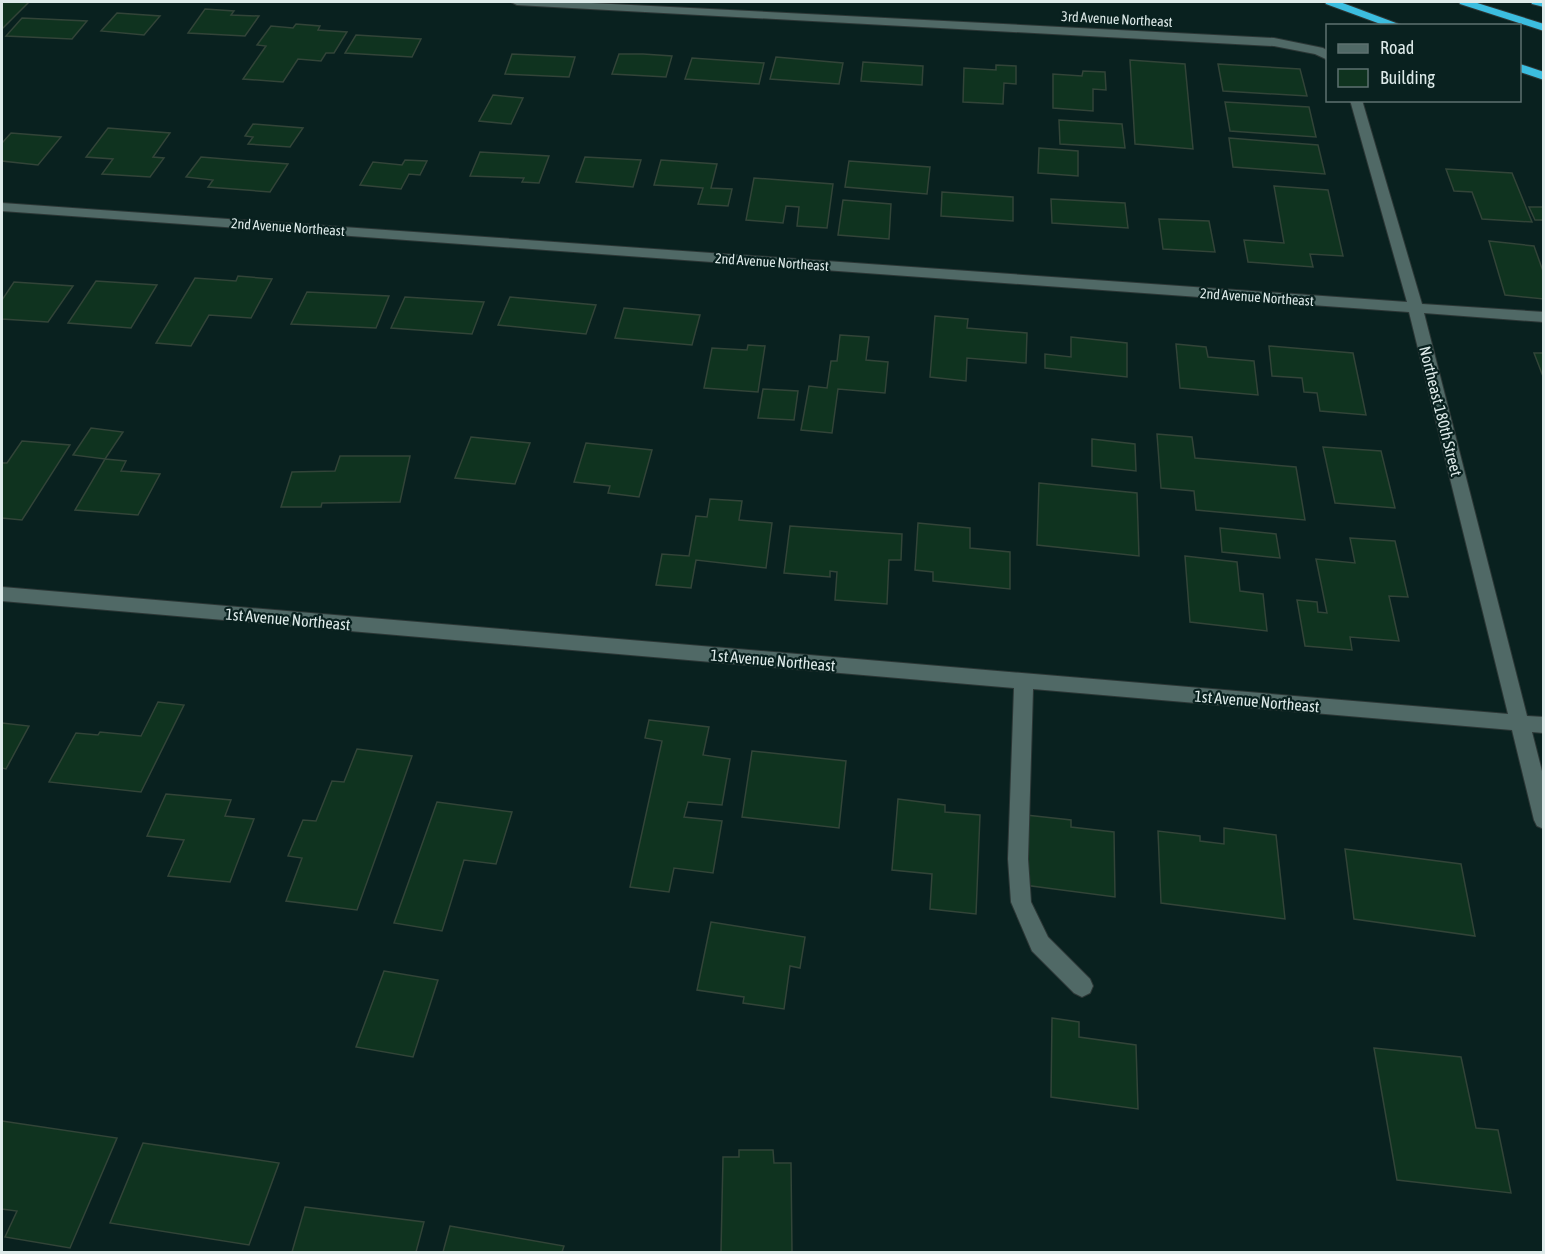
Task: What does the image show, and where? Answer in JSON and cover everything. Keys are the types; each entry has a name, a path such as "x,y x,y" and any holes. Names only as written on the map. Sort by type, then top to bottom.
{"highway":[{"path":"1330,2 1392,24"},
{"path":"1464,2 1544,28"},
{"path":"1536,2 1544,4"},
{"path":"1521,68 1544,76"}],"street":[{"name":"3rd Avenue Northeast","path":"517,2 632,4 1274,42 1323,54"},
{"name":"Northeast 180th Street","path":"1357,102 1416,309 1544,820"},
{"name":"2nd Avenue Northeast","path":"2,207 1544,317"},
{"name":"1st Avenue Northeast","path":"2,594 1544,725"},
{"path":"1024,681 1018,859 1021,902 1040,944 1082,986"}],"building":[{"path":"2,2 29,2 2,29"},
{"path":"205,9 234,11 231,15 259,16 245,36 188,33"},
{"path":"117,13 160,16 144,35 101,31"},
{"path":"22,18 87,21 72,39 6,36"},
{"path":"296,24 320,26 318,30 347,32 334,53 326,53 321,61 298,59 283,82 243,79 266,46 257,45 271,26 293,28"},
{"path":"356,35 421,39 412,57 345,53"},
{"path":"512,54 575,57 569,77 505,74"},
{"path":"619,54 672,56 666,77 612,74"},
{"path":"776,57 843,63 839,84 770,79"},
{"path":"692,58 764,63 759,84 685,79"},
{"path":"1130,60 1185,64 1193,149 1135,144"},
{"path":"863,62 923,66 922,85 861,81"},
{"path":"1218,64 1300,69 1307,96 1223,91"},
{"path":"996,65 1016,66 1016,84 1004,83 1003,104 963,102 964,68 996,70"},
{"path":"1083,71 1105,72 1106,90 1093,89 1093,111 1053,108 1053,74 1082,76"},
{"path":"493,95 523,98 511,124 479,121"},
{"path":"1225,102 1309,107 1316,137 1230,131"},
{"path":"1059,120 1122,124 1125,148 1060,144"},
{"path":"253,124 303,128 290,147 248,144 253,137 245,136"},
{"path":"108,128 170,133 153,157 164,158 150,177 102,174 113,159 86,157"},
{"path":"11,133 61,137 38,165 2,161 2,143"},
{"path":"1229,138 1318,145 1325,174 1233,167"},
{"path":"1039,148 1078,151 1078,176 1038,173"},
{"path":"480,152 549,156 539,183 522,182 524,178 470,176"},
{"path":"201,157 288,164 270,192 208,187 213,180 186,177"},
{"path":"585,157 641,160 633,187 576,182"},
{"path":"405,160 427,161 420,175 409,174 401,189 360,185 373,162 402,165"},
{"path":"661,160 717,164 711,188 732,189 728,206 698,204 703,188 654,185"},
{"path":"849,161 930,167 927,194 845,187"},
{"path":"1446,169 1512,173 1532,222 1482,219 1472,192 1454,191"},
{"path":"754,178 833,184 827,228 797,226 799,207 786,206 783,223 746,220"},
{"path":"1274,186 1328,190 1343,256 1310,254 1313,267 1248,262 1244,240 1284,243"},
{"path":"942,192 1013,197 1013,221 941,216"},
{"path":"1051,199 1125,203 1128,228 1052,223"},
{"path":"843,200 891,204 889,239 838,235"},
{"path":"1529,207 1544,207 1544,220 1535,220"},
{"path":"1159,219 1209,221 1215,252 1163,249"},
{"path":"1489,241 1534,246 1544,274 1544,299 1505,295"},
{"path":"238,276 272,279 251,318 209,315 191,346 156,343 195,278 236,281"},
{"path":"96,281 157,285 131,328 68,323"},
{"path":"14,282 73,286 48,322 2,319 2,300"},
{"path":"307,292 389,296 376,328 291,324"},
{"path":"405,297 484,302 472,334 391,328"},
{"path":"510,297 596,305 586,334 498,325"},
{"path":"624,308 700,315 692,345 615,338"},
{"path":"935,316 968,319 967,328 1027,333 1026,363 967,358 966,381 930,377"},
{"path":"840,335 869,337 866,360 888,362 885,393 838,389 832,433 801,430 809,386 827,388 831,361 837,361"},
{"path":"1071,337 1127,343 1127,377 1045,368 1045,354 1071,357"},
{"path":"1176,344 1206,347 1208,357 1254,361 1258,395 1180,388"},
{"path":"748,345 765,346 758,392 704,388 712,348 747,350"},
{"path":"1269,346 1353,353 1366,415 1320,411 1317,393 1304,392 1302,378 1272,376"},
{"path":"1534,353 1544,353 1544,379"},
{"path":"763,389 798,391 794,420 758,418"},
{"path":"91,428 123,432 105,459 73,455"},
{"path":"1157,434 1192,437 1195,458 1296,467 1305,520 1196,510 1194,491 1161,488"},
{"path":"471,437 530,443 515,484 455,478"},
{"path":"1092,439 1135,444 1136,471 1092,466"},
{"path":"22,441 70,445 22,520 2,518 2,463 7,463"},
{"path":"586,443 652,450 639,497 608,493 610,486 574,482"},
{"path":"1323,447 1381,451 1395,508 1335,503"},
{"path":"340,456 410,456 400,502 322,503 321,507 281,507 292,472 335,471"},
{"path":"105,459 126,461 121,471 160,474 138,515 75,510"},
{"path":"1039,483 1137,493 1139,556 1037,545"},
{"path":"710,499 742,501 739,520 772,523 766,568 696,560 691,588 656,585 662,554 689,556 696,516 707,517"},
{"path":"918,523 970,528 970,548 1010,552 1010,589 933,581 933,572 915,570"},
{"path":"790,526 902,534 901,560 889,560 887,604 835,600 837,572 830,571 830,577 784,573"},
{"path":"1220,528 1276,534 1280,558 1222,552"},
{"path":"1350,538 1395,541 1408,597 1389,596 1399,641 1350,637 1352,650 1305,646 1297,600 1317,602 1318,612 1327,613 1316,559 1355,563"},
{"path":"1185,556 1237,562 1240,591 1263,594 1267,631 1190,622"},
{"path":"158,702 184,705 141,792 49,782 76,733 98,735 100,732 141,736"},
{"path":"649,720 709,727 703,755 730,759 722,805 688,802 684,817 722,821 713,873 674,868 669,892 630,887 662,741 645,738"},
{"path":"2,723 29,726 6,769 2,768"},
{"path":"357,749 412,756 357,910 286,901 302,858 288,856 303,820 316,821 332,781 344,782"},
{"path":"752,751 846,761 839,828 742,817"},
{"path":"166,794 231,800 225,816 254,819 230,882 168,876 184,840 147,836"},
{"path":"898,799 945,805 945,812 980,815 976,914 930,909 932,874 892,870"},
{"path":"437,802 512,812 496,864 464,860 442,931 394,923"},
{"path":"1026,815 1071,820 1071,827 1114,832 1115,897 1024,885"},
{"path":"1224,828 1276,835 1285,919 1161,903 1158,831 1200,836 1200,841 1224,844"},
{"path":"1345,849 1461,864 1475,936 1354,919"},
{"path":"711,922 805,937 800,968 790,966 784,1009 743,1003 744,997 697,990"},
{"path":"384,971 438,980 413,1057 356,1047"},
{"path":"1052,1018 1079,1022 1079,1037 1136,1045 1138,1109 1051,1097"},
{"path":"1374,1048 1461,1057 1476,1128 1498,1130 1511,1193 1397,1180"},
{"path":"2,1121 117,1138 70,1248 5,1237 17,1211 2,1209"},
{"path":"143,1143 279,1163 249,1245 110,1223"},
{"path":"739,1150 773,1150 774,1163 791,1163 792,1252 721,1252 723,1157 739,1157"},
{"path":"305,1207 424,1222 416,1252 292,1252"},
{"path":"450,1226 564,1246 562,1252 443,1252"}]}
